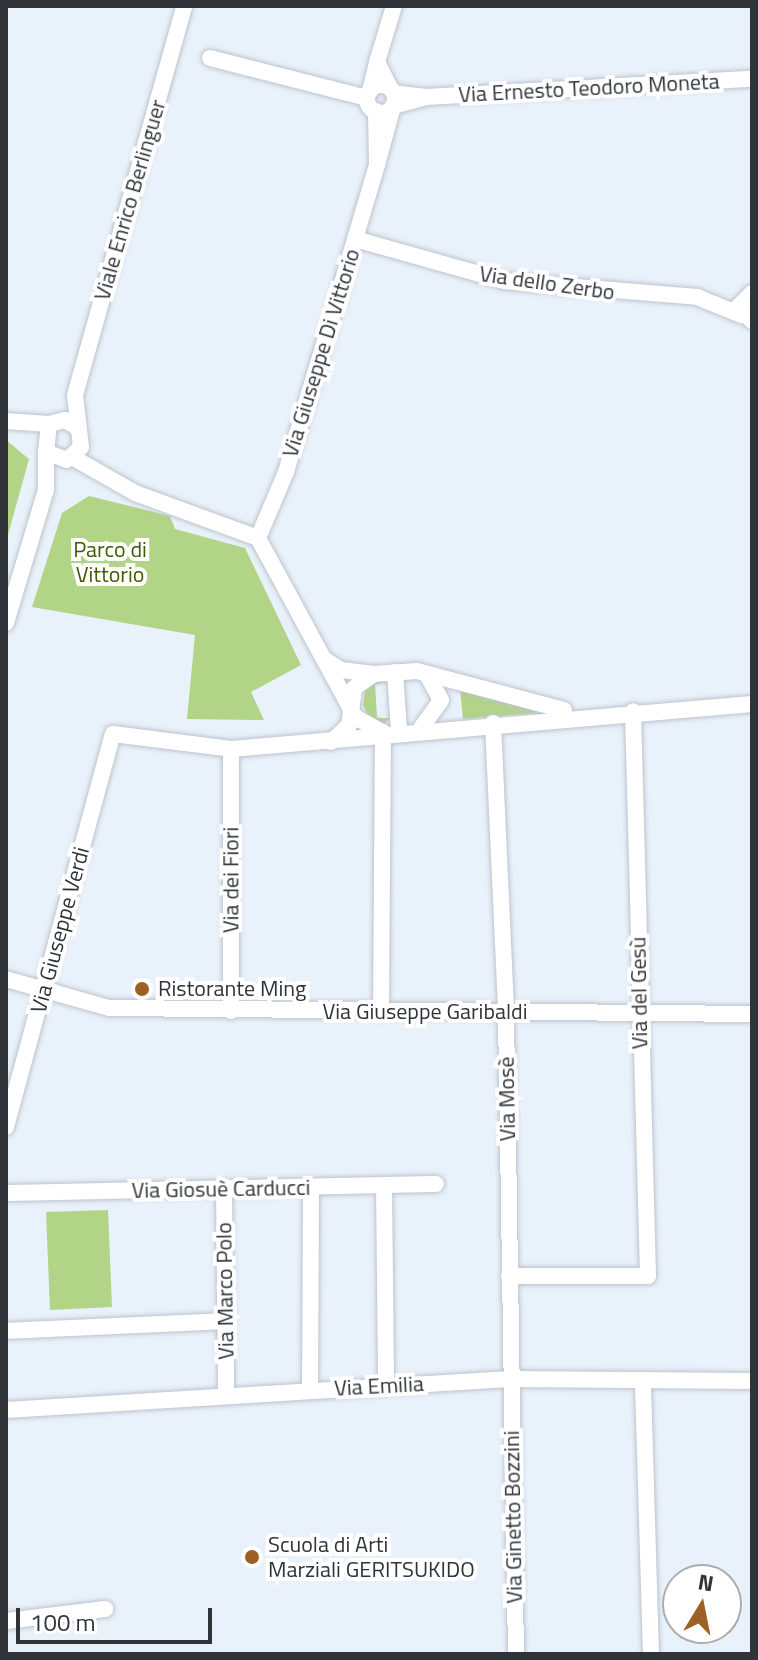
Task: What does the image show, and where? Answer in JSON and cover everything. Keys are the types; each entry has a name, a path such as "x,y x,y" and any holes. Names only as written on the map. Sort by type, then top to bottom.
{"street":[{"name":"Viale Enrico Berlinguer","path":"73,454 78,428 75,395 184,6"},
{"name":"Via Giuseppe Di Vittorio","path":"377,165 371,100 377,62 394,6"},
{"path":"210,58 371,100 392,95"},
{"path":"377,62 392,95"},
{"name":"Via Ernesto Teodoro Moneta","path":"392,95 426,97 752,79"},
{"name":"Via Giuseppe Di Vittorio","path":"258,538 283,482 377,165 392,95"},
{"path":"371,100 392,95"},
{"name":"Via dello Zerbo","path":"355,239 504,281 697,297 746,318"},
{"path":"746,318 739,302 752,293"},
{"name":"Viale Enrico Berlinguer","path":"52,423 75,395"},
{"path":"12,423 52,423 78,428"},
{"path":"12,423 44,449 73,454 144,496 258,538 359,723 391,731"},
{"path":"6,623 46,490 44,449 52,423"},
{"path":"46,490 73,454"},
{"path":"320,656 341,670 374,674 426,674 585,713"},
{"path":"381,1012 395,672"},
{"path":"325,744 347,728 357,682 374,674"},
{"path":"421,728 441,700 426,674"},
{"path":"231,749 325,744 391,731 585,713 752,704"},
{"name":"Via del Gesù","path":"509,1276 648,1276 633,711"},
{"name":"Via Mosè","path":"493,723 506,1013 510,1379"},
{"name":"Via Giuseppe Verdi","path":"6,1127 113,734 231,749"},
{"name":"Via dei Fiori","path":"231,749 231,1011"},
{"name":"Via Giuseppe Garibaldi","path":"6,979 109,1008 752,1014"},
{"name":"Via Giosuè Carducci","path":"6,1193 436,1184"},
{"path":"384,1185 386,1385"},
{"path":"310,1389 311,1187"},
{"name":"Via Marco Polo","path":"224,1188 226,1393"},
{"path":"6,1331 225,1321"},
{"name":"Via Emilia","path":"6,1410 226,1393 510,1379 620,1377 643,1385 752,1381"},
{"name":"Via Ginetto Bozzini","path":"510,1379 516,1654"},
{"path":"643,1385 651,1654"},
{"path":"6,1621 105,1609"}],"green space":[{"path":"6,440 29,459 6,542"},
{"name":"Parco di Vittorio","path":"89,496 170,516 175,529 245,548 301,665 251,692 264,720 187,719 195,635 32,607 62,513"},
{"path":"381,676 389,682 375,684 377,718 391,718 384,724 369,718 363,705 365,690"},
{"path":"460,688 532,709 537,713 463,719"},
{"path":"108,1210 112,1307 50,1310 46,1212"}],"place":[{"name":"Ristorante Ming","path":"142,989"},
{"name":"Scuola di Arti Marziali GERITSUKIDO","path":"252,1557"}]}
